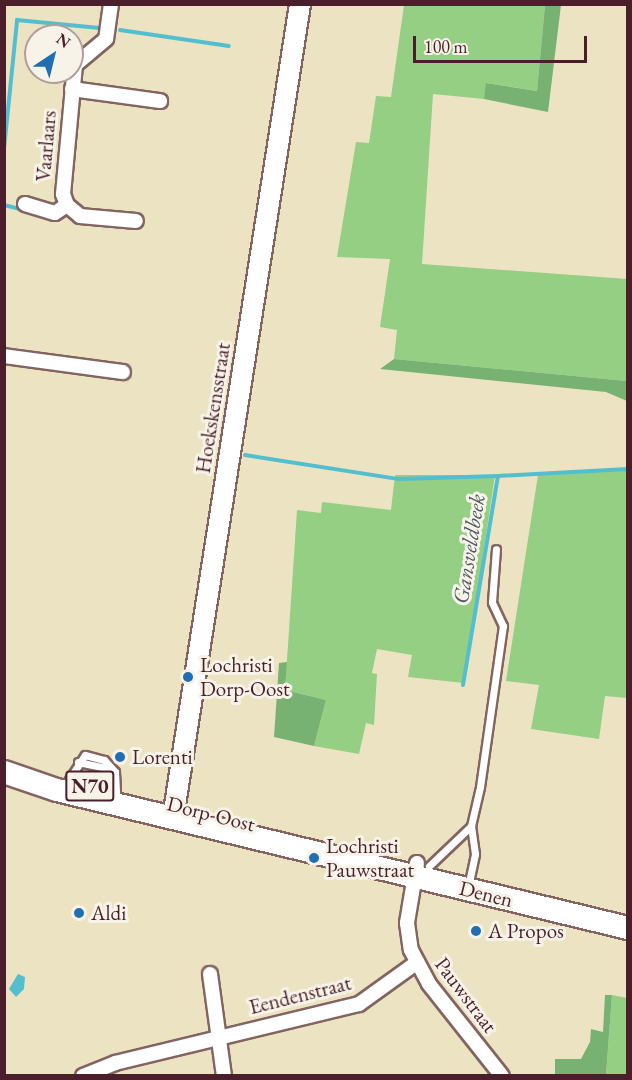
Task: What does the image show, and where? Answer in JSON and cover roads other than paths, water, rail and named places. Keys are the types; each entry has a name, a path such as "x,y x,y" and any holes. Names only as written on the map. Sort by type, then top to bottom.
{"main road":[{"name":"Dorp-Oost","path":"4,763 66,778 174,812 420,869"},
{"name":"Dorp-Oost","path":"4,772 115,782 174,812"},
{"name":"Denen","path":"420,869 627,928"},
{"name":"Denen","path":"469,883 627,914"}],"street":[{"name":"Vaarlaars","path":"111,4 106,39 75,66 63,194 67,205 80,216 136,221"},
{"name":"Hoekskensstraat","path":"174,812 300,4"},
{"name":"Vaarlaars","path":"72,89 160,101"},
{"name":"Vaarlaars","path":"25,204 55,213 67,205"},
{"path":"4,356 123,372"},
{"name":"Pauwstraat","path":"420,869 407,923 416,963 502,1076"},
{"name":"Eendenstraat","path":"83,1076 115,1063 219,1036 359,1004 416,963"},
{"path":"210,974 224,1076"}],"lane":[{"path":"469,883 475,854 471,826 480,788 503,626 492,602 496,549"},
{"path":"420,869 471,826"}],"water":[{"path":"18,974 25,977 24,989 16,997 9,989"}],"waterway":[{"path":"4,149 17,20 100,28"},
{"path":"120,30 229,46"},
{"path":"4,205 24,210"},
{"path":"245,455 399,479 498,476"},
{"name":"Gansveldbeek","path":"463,685 498,476 628,469"}],"place":[{"name":"Lochristi Dorp-Oost","path":"188,677"},
{"name":"Lorenti","path":"120,757"},
{"name":"Lochristi Pauwstraat","path":"314,858"},
{"name":"Aldi","path":"79,913"},
{"name":"A Propos","path":"476,931"}]}
